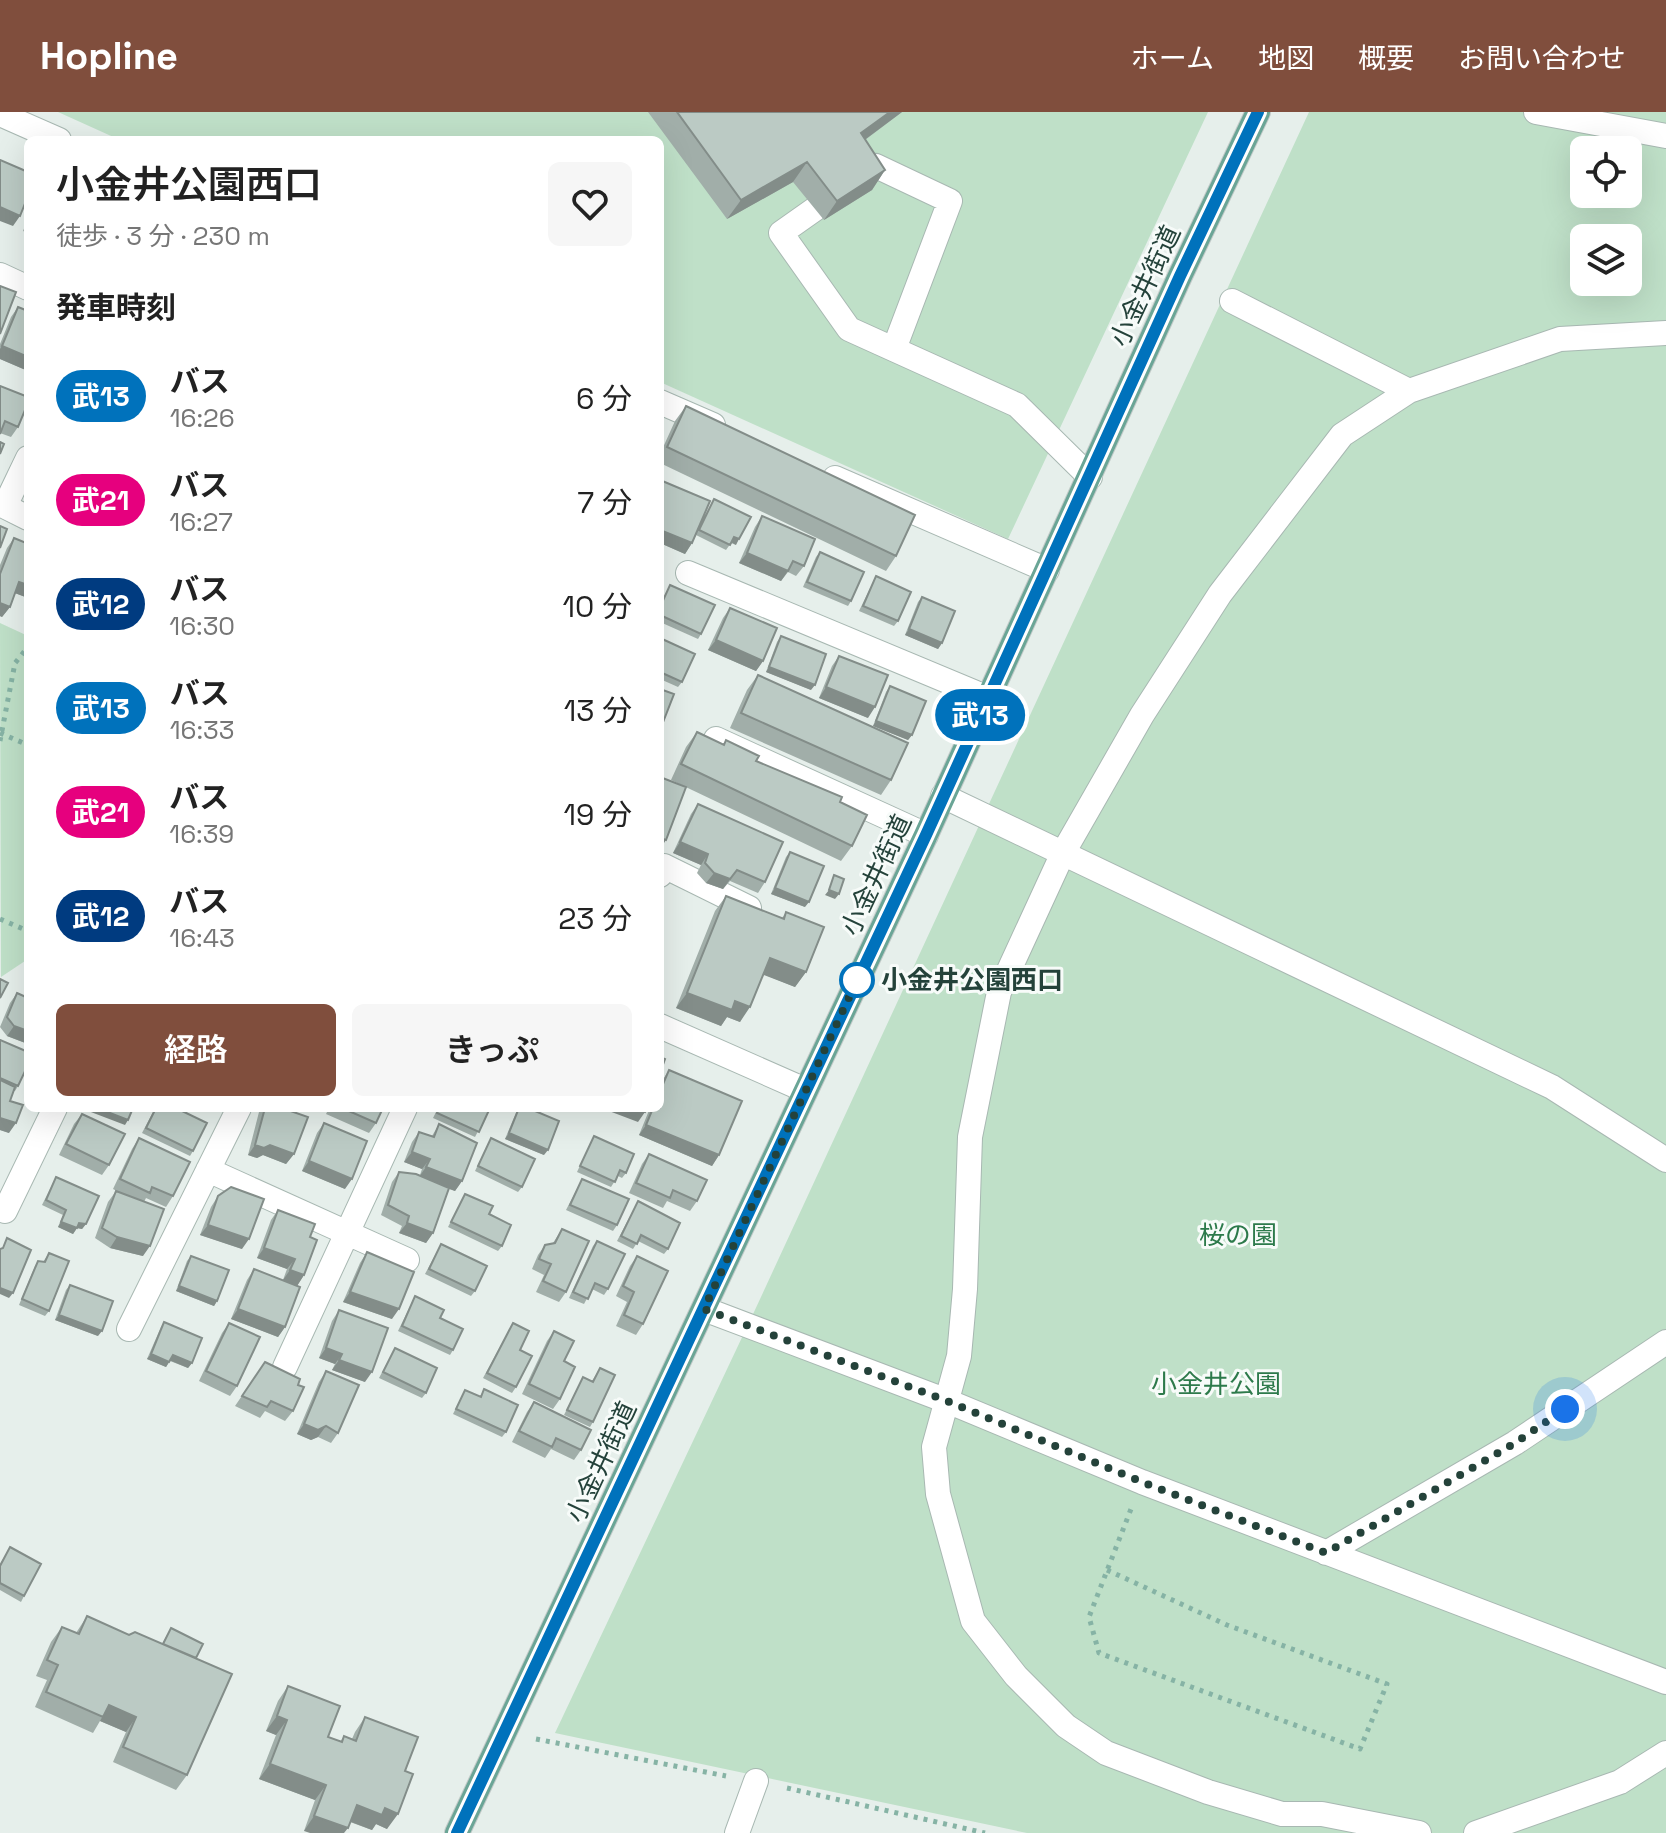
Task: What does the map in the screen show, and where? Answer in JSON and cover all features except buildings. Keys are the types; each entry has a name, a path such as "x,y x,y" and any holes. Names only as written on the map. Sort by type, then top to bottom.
{"main road":[{"name":"小金井街道","path":"457,1833 926,835 1258,112"}],"street":[{"path":"1536,112 1666,136"},
{"path":"0,114 50,136"},
{"path":"862,176 876,166 950,201 894,349"},
{"path":"815,209 781,233 849,329 1017,405 1090,477"},
{"path":"0,275 24,286"},
{"path":"1232,301 1409,391"},
{"path":"1419,1833 1322,1814 1282,1814 1208,1792 1106,1753 1066,1726 1016,1676 973,1621 938,1494 934,1447 959,1356 965,1289 970,1137 999,992 1063,853 1142,715 1220,594 1342,435 1409,391 1560,339 1666,333"},
{"path":"664,404 733,434"},
{"path":"24,465 2,505 24,516"},
{"path":"820,472 1047,570"},
{"path":"688,573 988,698"},
{"path":"716,739 926,835"},
{"path":"943,796 1552,1087 1666,1160"},
{"path":"664,866 749,908"},
{"path":"664,1028 805,1090"},
{"path":"5,1211 53,1112"},
{"path":"129,1329 237,1112"},
{"path":"285,1367 403,1112"},
{"path":"208,1170 407,1260"},
{"path":"704,1309 947,1401 1142,1482 1666,1682"},
{"path":"1326,1553 1515,1443 1666,1342"},
{"path":"1476,1833 1620,1782 1666,1753"},
{"path":"737,1833 756,1781"}],"path":[{"path":"0,741 15,663 24,652"},
{"path":"2,734 24,743"},
{"path":"0,919 24,929"},
{"path":"1107,1570 1227,1625 1387,1684 1360,1749 1099,1653 1089,1617 1107,1570 1142,1482"}],"green space":[{"path":"58,112 1208,112 1008,539 664,384 664,136 111,136"},
{"name":"小金井公園","path":"1309,112 1666,112 1666,1833 1027,1833 555,1733 754,1312"},
{"path":"0,623 24,634 24,962 1,977"}],"bus line":[{"name":"武13","path":"457,1833 926,835 1180,276 1258,112"}],"place":[{"name":"小金井公園西口","path":"857,980"}],"route":[{"path":"857,980 859,976 704,1309 947,1401 1142,1482 1326,1553 1515,1443 1565,1409"}],"park label":[{"name":"桜の園","path":"1238,1235"}]}
